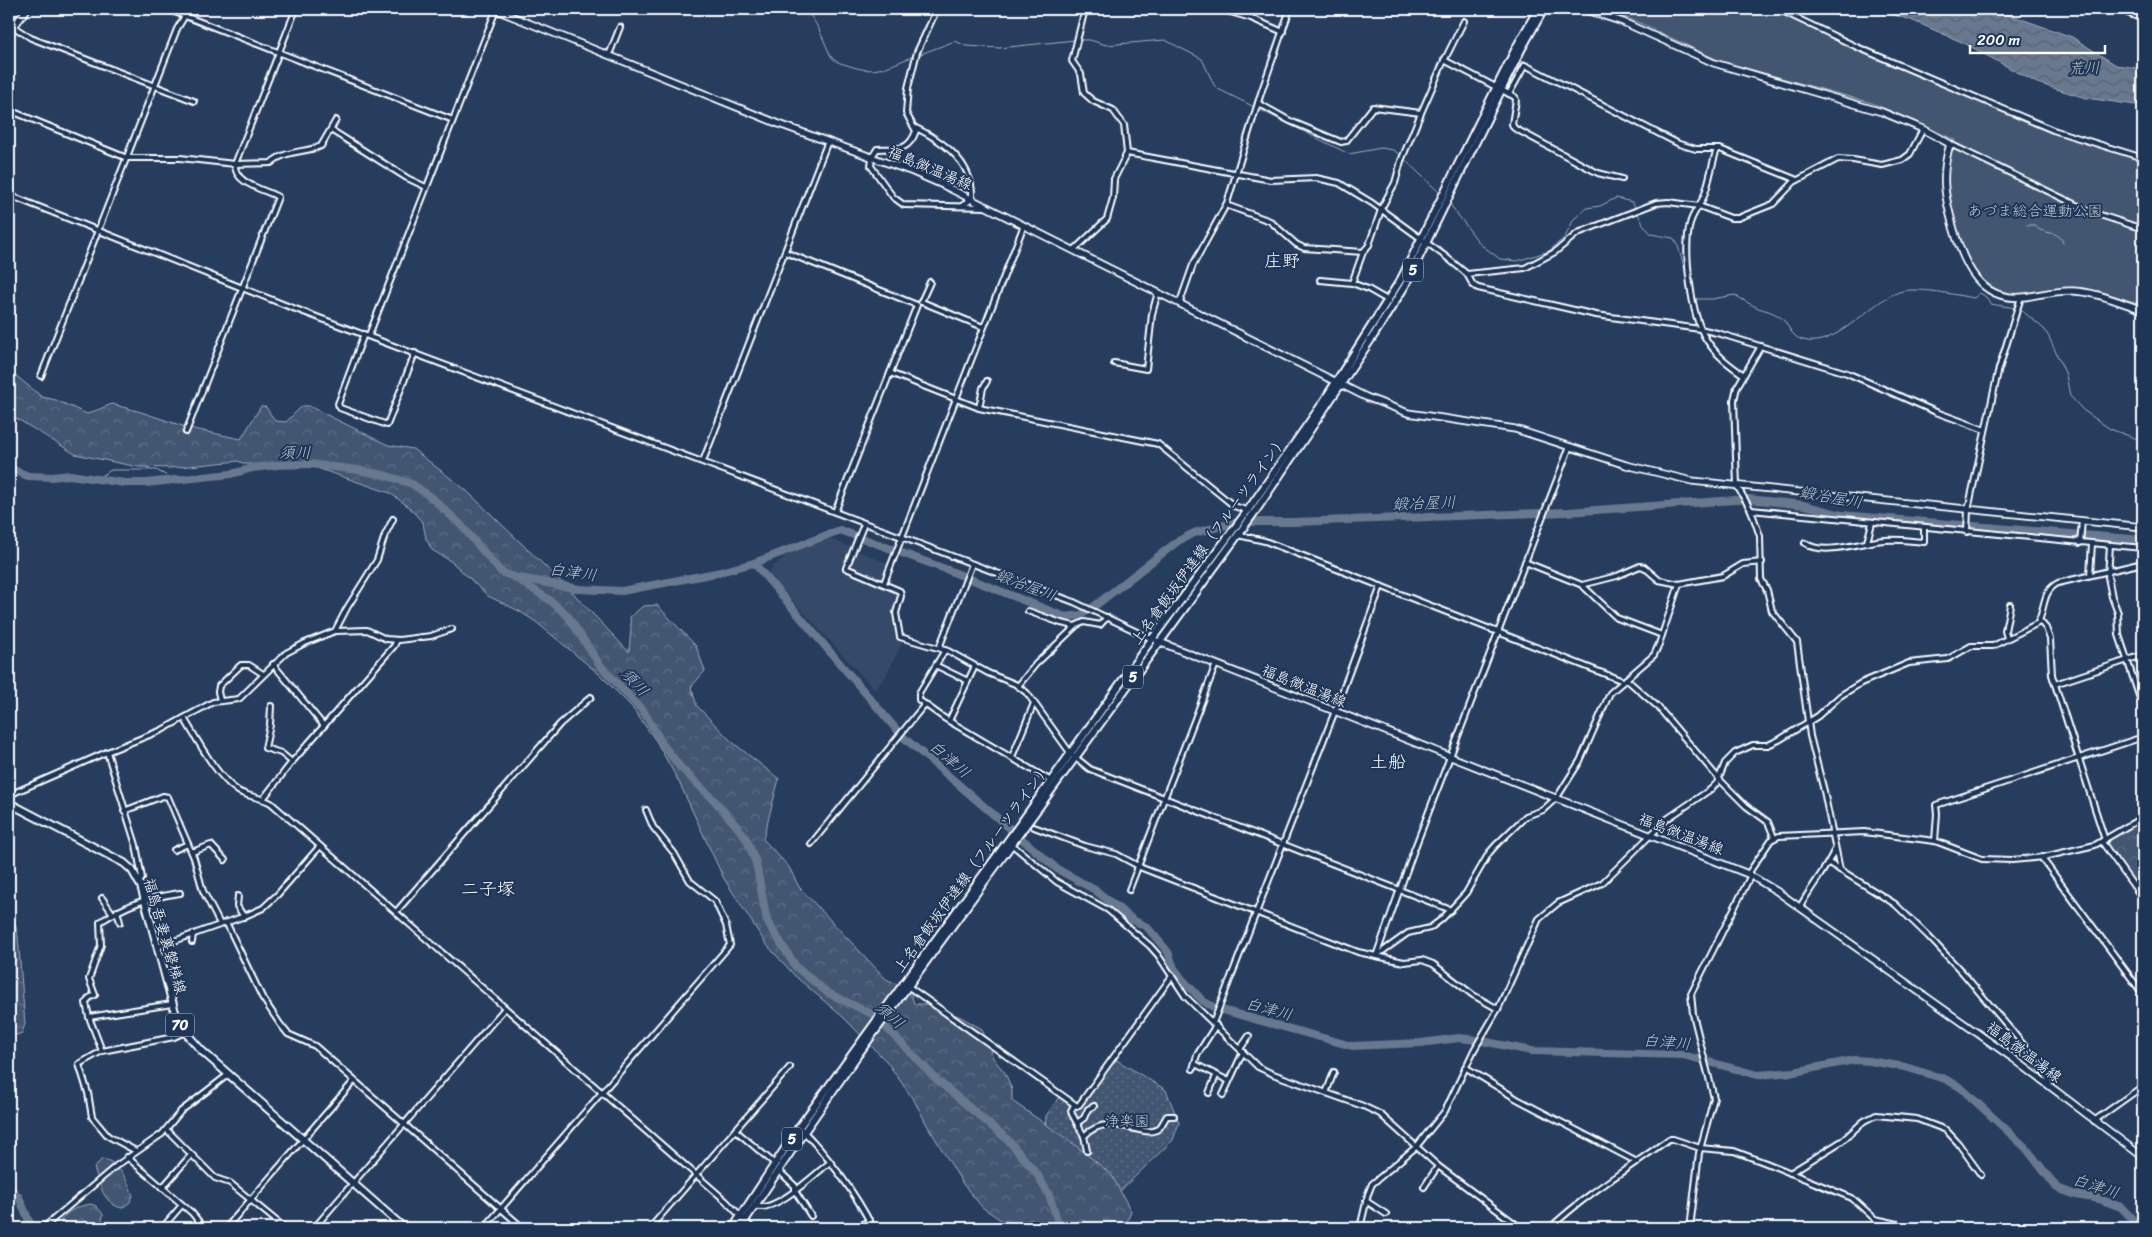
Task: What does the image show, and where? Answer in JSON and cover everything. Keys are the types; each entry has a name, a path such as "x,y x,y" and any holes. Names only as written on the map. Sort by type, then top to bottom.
{"main road":[{"path":"9,33 11,25 27,9"},
{"name":"福島微温湯線","path":"495,9 779,124 913,172 987,206 1378,402 1408,413 1500,426 1667,476 1968,513 2082,524 2143,527"},
{"name":"上名倉飯坂伊達線（フルーツライン）","path":"740,1228 744,1218 802,1130 1011,842 1028,824 1073,756 1250,513 1405,286 1423,242 1538,9"},
{"name":"上名倉飯坂伊達線（フルーツライン）","path":"1499,89 1509,75 1544,9"},
{"path":"1583,9 1623,22 1730,69 1848,101 1882,112 1923,129 1950,144 1944,171 1945,196 1965,263 1976,279 2002,295 2021,297 2063,291 2085,292 2143,310"},
{"name":"上名倉飯坂伊達線（フルーツライン）","path":"1339,382 1423,242"},
{"name":"福島微温湯線","path":"1156,640 1750,875 1800,907 1978,1033 2143,1157"},
{"name":"上名倉飯坂伊達線（フルーツライン）","path":"1028,824 1051,781 1073,756"},
{"name":"福島吾妻裏磐梯線","path":"9,803 118,859 132,870 145,899 172,1004 185,1032 202,1050 404,1228"},
{"name":"上名倉飯坂伊達線（フルーツライン）","path":"890,1008 909,987 1011,842"},
{"name":"上名倉飯坂伊達線（フルーツライン）","path":"733,1228 755,1206 777,1167"}],"street":[{"path":"167,9 453,120"},
{"path":"41,376 177,29 189,9"},
{"path":"186,432 278,197 242,179 236,173 235,164 296,9"},
{"path":"415,353 387,426 340,408 338,404 453,120 495,9"},
{"path":"937,9 917,52 908,88 906,112 916,128 940,142 962,162 970,176 972,199 963,205"},
{"path":"1074,250 1107,219 1113,198 1114,179 1127,153 1124,124 1113,110 1093,101 1084,93 1081,74 1072,61 1085,9"},
{"path":"1220,9 1251,18 1283,32"},
{"path":"1180,302 1194,265 1226,205 1235,172 1290,9"},
{"path":"1778,9 1858,48 2053,130 2143,158"},
{"path":"2116,9 2143,19"},
{"path":"1352,283 1363,252 1369,245 1381,210 1395,183 1401,161 1421,113 1444,60 1464,21"},
{"path":"11,25 31,38 194,101"},
{"path":"609,55 620,28"},
{"path":"1444,60 1509,94 1516,100 1512,124 1514,128 1598,172 1622,179"},
{"path":"1509,94 1525,65 1679,144 1691,148 1717,149 1740,156 1797,180"},
{"path":"1509,75 1516,80"},
{"path":"1258,103 1290,121 1341,142 1346,141 1373,107 1421,113"},
{"path":"9,110 127,158 180,158 235,164 271,163 285,155 317,147 324,143 336,120"},
{"path":"916,128 910,143 899,149 877,149 872,157 871,166 888,191 904,205 987,206"},
{"path":"1468,274 1525,268 1555,252 1578,233 1652,204 1668,202 1699,206 1731,218 1738,218 1772,204 1797,180 1838,159 1882,165 1902,160 1910,154 1923,129"},
{"path":"332,130 414,182 426,187"},
{"path":"703,461 828,141"},
{"path":"1950,144 2076,206 2106,218 2143,229"},
{"path":"1717,149 1705,193 1690,221 1687,254 1693,300 1701,329 1721,359 1744,375"},
{"path":"1127,153 1280,181 1316,178 1334,181 1346,186 1381,210 1468,274 1473,285 1478,288 1596,315 1701,329 1847,373 1936,412 1985,430"},
{"path":"9,195 242,287 972,564 1107,617 1156,640"},
{"path":"1226,205 1270,221 1300,247 1313,250 1363,252"},
{"path":"884,583 1024,225"},
{"path":"785,252 916,305"},
{"path":"1320,280 1352,283 1388,300"},
{"path":"835,512 916,305 922,302 930,282"},
{"path":"1114,363 1146,369 1152,314 1158,292"},
{"path":"1967,531 1968,513 1998,372 2021,297"},
{"path":"922,302 983,326"},
{"path":"1761,346 1737,387 1734,400 1737,486 1751,510 1760,536 1761,580 1767,590 1772,611 1797,642 1810,736 1832,833 1834,851 1840,870"},
{"path":"890,373 979,408 1158,444 1234,506 1250,513"},
{"path":"979,408 982,388 987,381"},
{"path":"1376,956 1399,889 1570,446"},
{"path":"1751,510 2143,548"},
{"path":"336,630 347,608 377,560 393,518"},
{"path":"1867,542 1872,523"},
{"path":"864,524 846,568 897,588 901,594 896,608 900,637 945,650 1018,686 1027,693 1073,756 1095,772 1284,843 1451,910"},
{"path":"2080,541 2082,524"},
{"path":"1805,543 1814,547 1828,548 1850,547 1867,542 1899,539 1924,542 1924,528"},
{"path":"1235,532 1265,541 1624,680 1658,707 1719,779 1746,806 1768,822 1774,837"},
{"path":"2090,575 2092,544"},
{"path":"2110,545 2110,589 2119,615 2119,633 2143,708"},
{"path":"1525,562 1582,585 1614,617 1662,636"},
{"path":"1582,585 1617,576 1640,566 1644,567 1659,580 1679,584 1722,576 1743,564 1762,562"},
{"path":"1360,1228 1368,1194 1375,1180 1416,1147 1445,1111 1465,1067 1498,1009 1542,916 1558,903 1602,882 1673,814 1705,795 1719,779 1725,763 1735,753 1753,745 1768,745 1776,742 1809,721 1846,692 1881,674 1909,663 1948,659 1971,646 1993,646 2038,622 2046,596 2052,586 2143,563"},
{"path":"939,648 972,564"},
{"path":"1376,956 1408,933 1434,925 1466,893 1489,853 1496,845 1526,816 1543,810 1555,799 1580,761 1609,696 1624,680 1652,658 1662,636 1679,584"},
{"path":"1193,1069 1201,1049 1215,1024 1256,911 1335,711 1381,586"},
{"path":"2007,638 2005,631 2010,605"},
{"path":"1028,610 1061,623 1075,626"},
{"path":"1018,686 1036,664 1075,626 1084,622 1100,625 1107,617"},
{"path":"2039,620 2046,628 2052,645 2052,673 2104,841 2143,899"},
{"path":"9,795 162,730 220,700 239,699 273,664 291,650 336,630 367,630 386,639 397,640 432,636 452,629"},
{"path":"263,799 292,762 396,644 397,640"},
{"path":"945,650 918,696 920,700 949,720 1051,781"},
{"path":"2055,684 2143,656"},
{"path":"273,664 324,726"},
{"path":"1130,890 1216,664"},
{"path":"220,700 219,686 241,665 249,665 263,674"},
{"path":"937,666 968,681"},
{"path":"949,720 975,666"},
{"path":"396,912 560,724 591,697"},
{"path":"1012,757 1034,703"},
{"path":"811,844 925,704"},
{"path":"271,706 270,725 264,748 280,753 292,762"},
{"path":"184,718 213,763 231,784 241,792 271,803 696,1175 744,1218 752,1228"},
{"path":"1935,841 1938,814 1936,805 2143,736"},
{"path":"107,752 136,845 142,878 139,883"},
{"path":"124,811 166,795 192,852 203,891 220,924"},
{"path":"484,1228 730,945 726,925 715,901 690,880 674,853 653,827 646,810"},
{"path":"1774,837 1864,832 1935,841 1982,859 1996,860 2041,857 2104,841 2143,817"},
{"path":"1028,824 1085,846 1116,854 1142,868 1358,952 1404,962 1422,960 1428,962 1473,995 1498,1009"},
{"path":"1690,1228 1700,1148 1714,1098 1693,1014 1691,994 1750,875 1774,837"},
{"path":"1011,842 1057,882 1113,914 1155,951 1185,996 1258,1067 1380,1114 1438,1166 1521,1228"},
{"path":"174,850 188,844"},
{"path":"192,852 211,845 225,860"},
{"path":"156,947 244,917 263,908 273,900 320,846"},
{"path":"1800,907 1814,883 1829,863 1834,851"},
{"path":"2041,857 2143,994"},
{"path":"1829,863 1896,904 1928,936 1967,977 2022,1043 2050,1081 2051,1088"},
{"path":"102,1051 89,1017 86,1001 96,995 89,979 101,945 100,922 115,912 145,899 180,893"},
{"path":"238,896 237,906 244,917"},
{"path":"102,898 115,912 120,922"},
{"path":"226,922 262,997 285,1030 290,1035 315,1046 523,1228"},
{"path":"192,942 193,934"},
{"path":"909,987 1074,1105 1080,1105 1172,976"},
{"path":"89,1017 172,1004"},
{"path":"314,1228 506,1008"},
{"path":"136,1151 132,1147 108,1136 90,1113 89,1096 79,1064 102,1051 185,1032"},
{"path":"1223,1095 1250,1036"},
{"path":"1195,1064 1229,1081"},
{"path":"650,1228 790,1067"},
{"path":"1465,1067 1517,1099 1637,1162"},
{"path":"1326,1093 1334,1072"},
{"path":"43,1228 127,1157 167,1130 172,1120 181,1111 229,1074"},
{"path":"1209,1093 1216,1076"},
{"path":"226,1228 354,1081"},
{"path":"2094,1121 2143,1086"},
{"path":"1074,1105 1071,1110 1072,1114 1084,1136 1087,1151"},
{"path":"1077,1123 1084,1118 1088,1109 1094,1106"},
{"path":"1790,1173 1842,1141 1864,1121 1876,1115 1917,1119 1946,1130 1958,1143 1981,1176"},
{"path":"1084,1136 1092,1129 1107,1123 1152,1132 1160,1127 1167,1116 1174,1116"},
{"path":"167,1130 215,1178 230,1183 252,1199 285,1228"},
{"path":"735,1130 777,1167 795,1186 811,1216"},
{"path":"802,1130 830,1163 862,1206 873,1228"},
{"path":"1550,1228 1569,1210 1669,1139 1700,1148 1734,1151 1852,1198 1875,1219 1898,1224 1902,1228"},
{"path":"162,1188 192,1155"},
{"path":"127,1157 182,1205 204,1228"},
{"path":"755,1206 762,1208 772,1205 830,1163"},
{"path":"1424,1187 1438,1166"},
{"path":"1366,1202 1386,1214"},
{"path":"162,1228 182,1205"},
{"path":"852,1228 870,1221"}],"shaded area":[{"path":"821,535 889,564 880,583 899,594 894,612 897,636 903,641 886,676 875,690 767,573 783,558"}],"green space":[{"name":"あづま総合運動公園","path":"1604,9 1772,9 1859,51 2030,124 2143,161 2143,305 2105,293 2081,288 2023,294 1996,290 1976,274 1958,238 1945,184 1948,162 1955,140 1872,103 1720,61 1642,24"},
{"path":"9,370 42,397 56,400 87,414 112,404 189,428 241,439 261,406 266,407 275,421 286,422 302,406 309,406 388,445 413,449 467,491 573,593 629,652 630,617 643,606 657,605 696,646 705,671 691,687 697,706 731,741 779,779 763,839 789,867 799,887 886,979 910,990 914,1004 929,1004 961,1017 982,1029 993,1058 1005,1073 1012,1089 1012,1101 1070,1141 1111,1174 1131,1211 1125,1228 1012,1228 982,1207 963,1184 915,1102 887,1062 844,1018 795,976 766,944 723,877 679,782 656,741 631,706 599,674 536,622 519,611 488,596 452,562 432,550 426,539 423,523 409,507 390,493 311,466 245,464 238,461 170,468 138,467 75,454 9,414"},
{"path":"2143,819 2143,896 2104,843"},
{"path":"9,899 18,936 25,1024 22,1033 17,1035 9,1032"},
{"name":"浄楽園","path":"1115,1059 1166,1090 1179,1123 1173,1140 1116,1195 1044,1144 1046,1116 1059,1097 1076,1109 1081,1107"},
{"path":"102,1159 118,1168 131,1190 133,1196 130,1202 122,1208 110,1202 100,1187 94,1168"},
{"path":"91,1204 96,1206 103,1214 101,1228 62,1228 61,1220 67,1214 78,1207"}],"water":[{"name":"荒川","path":"1874,9 1993,9 2072,37 2116,65 2143,69 2143,106 2086,98 2037,83 1964,43 1911,20"}],"waterway":[{"path":"804,9 816,24 834,60 857,68 874,70 914,56"},
{"path":"918,55 955,41 966,46 999,48 1075,40"},
{"path":"1079,40 1090,40 1106,45 1165,40 1202,59 1214,85 1218,89 1349,154 1381,148 1393,150 1402,156"},
{"path":"1404,159 1441,194"},
{"path":"1449,203 1480,244 1500,259 1517,261 1549,251 1565,237 1574,219 1586,208 1600,206 1616,198 1632,202 1636,208"},
{"path":"1637,212 1651,234 1673,238 1677,243 1688,280"},
{"path":"2027,225 2034,225 2041,230 2055,234 2063,243"},
{"path":"1694,299 1712,299 1735,295 1758,308 1779,316 1795,336 1803,340 1815,341 1840,332 1888,297 1906,290 1936,292 1974,298 1980,293 1986,297 1990,304 2016,308"},
{"path":"2020,309 2044,329 2049,337 2066,375 2070,396 2083,410 2110,429 2143,441"},
{"name":"須川","path":"9,468 28,476 52,477 70,475 125,483 146,483 231,474 253,468 277,465 310,464 384,475 412,484 431,497 460,524 501,572 514,577 551,601 567,615 600,665 644,712 663,745 680,767 714,800 739,829 747,840 756,863 767,921 796,967 828,993 874,1015 937,1080 1008,1140 1037,1174 1049,1195 1060,1228"},
{"path":"97,479 111,470 156,470 175,480"},
{"name":"鍛冶屋川","path":"514,577 579,589 622,591 716,573 754,563 840,530 948,570 1065,617 1081,615 1096,605 1178,541 1194,533 1238,522 1294,522 1568,512 1749,499 1804,505 1842,515 2143,540"},
{"name":"白津川","path":"754,563 902,736 1057,869 1095,890 1133,920 1147,927 1168,952 1174,968 1182,979 1203,1001 1215,1008 1352,1046 1421,1043 1459,1038 1532,1051 1683,1055 1758,1075 1794,1072 1854,1060 1905,1067 1945,1079 1960,1087 2026,1148 2057,1188 2121,1207 2141,1228"},
{"path":"9,1187 19,1197 32,1228"}],"district":[{"name":"庄野","path":"1282,261"},
{"name":"土船","path":"1388,762"},
{"name":"二子塚","path":"488,889"}]}
